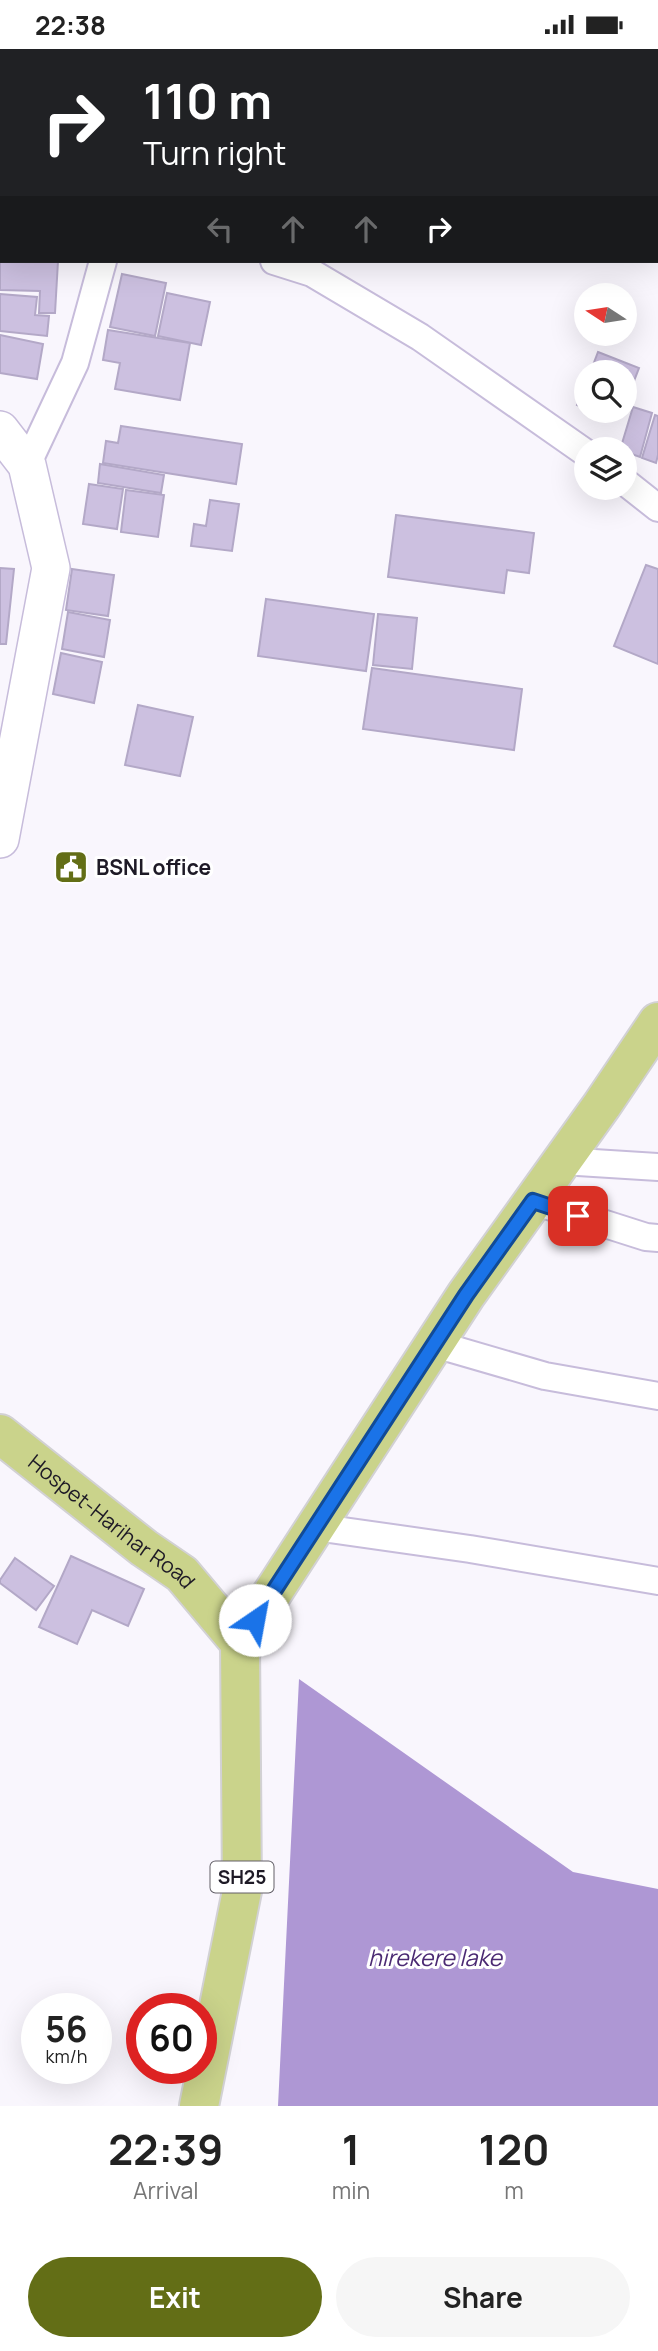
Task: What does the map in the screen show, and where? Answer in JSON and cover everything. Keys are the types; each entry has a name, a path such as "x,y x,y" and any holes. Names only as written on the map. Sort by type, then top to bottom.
{"main road":[{"path":"0,430 27,465 51,568 0,838"},
{"path":"240,1643 435,1343 658,1022"},
{"name":"Hospet-Harihar Road","path":"0,1434 144,1549 182,1574 240,1643"},
{"name":"SH25","path":"199,2106 242,1891 240,1643"}],"street":[{"path":"27,465 75,363 102,263"},
{"path":"287,263 314,267 574,445"},
{"path":"637,492 658,509"},
{"path":"562,1161 658,1167"},
{"path":"533,1201 646,1237 658,1238"},
{"path":"435,1343 545,1376 658,1396"},
{"path":"315,1527 470,1549 658,1581"}],"water":[{"name":"hirekere lake","path":"299,1679 573,1872 658,1889 658,2106 278,2106"}],"building":[{"path":"0,263 58,263 55,313 39,313 40,291 0,290"},
{"path":"122,274 166,283 155,336 110,327"},
{"path":"167,293 210,302 201,345 158,336"},
{"path":"0,294 37,297 35,315 49,316 47,336 0,331"},
{"path":"108,330 190,343 180,400 115,389 120,363 103,360"},
{"path":"0,335 43,344 37,379 0,373"},
{"path":"598,352 618,360 595,360"},
{"path":"637,408 652,413 640,457 637,456 637,437 624,437 628,423 637,423"},
{"path":"655,415 658,416 656,463 642,458"},
{"path":"121,426 242,444 236,484 103,463 106,441 118,443"},
{"path":"100,464 164,475 161,493 98,483"},
{"path":"89,484 123,489 117,529 83,524"},
{"path":"126,490 164,495 158,537 121,532"},
{"path":"210,500 239,504 232,551 191,546 194,524 206,526"},
{"path":"396,515 534,533 529,573 507,570 504,593 388,577"},
{"path":"646,565 658,569 658,664 614,646"},
{"path":"0,568 14,569 6,644 0,644"},
{"path":"72,569 114,575 108,616 66,610"},
{"path":"266,599 374,614 366,671 258,656"},
{"path":"68,612 110,620 104,657 62,649"},
{"path":"378,614 417,618 412,669 373,665"},
{"path":"61,653 102,662 94,703 53,694"},
{"path":"372,668 522,689 514,750 363,729"},
{"path":"138,705 193,717 180,776 125,765"},
{"path":"71,1556 144,1589 128,1626 92,1610 77,1644 39,1627"},
{"path":"15,1558 54,1586 36,1610 0,1583"}],"place":[{"name":"BSNL office","path":"71,867"}],"route":[{"path":"255,1620 466,1295 533,1201 578,1216"}]}
